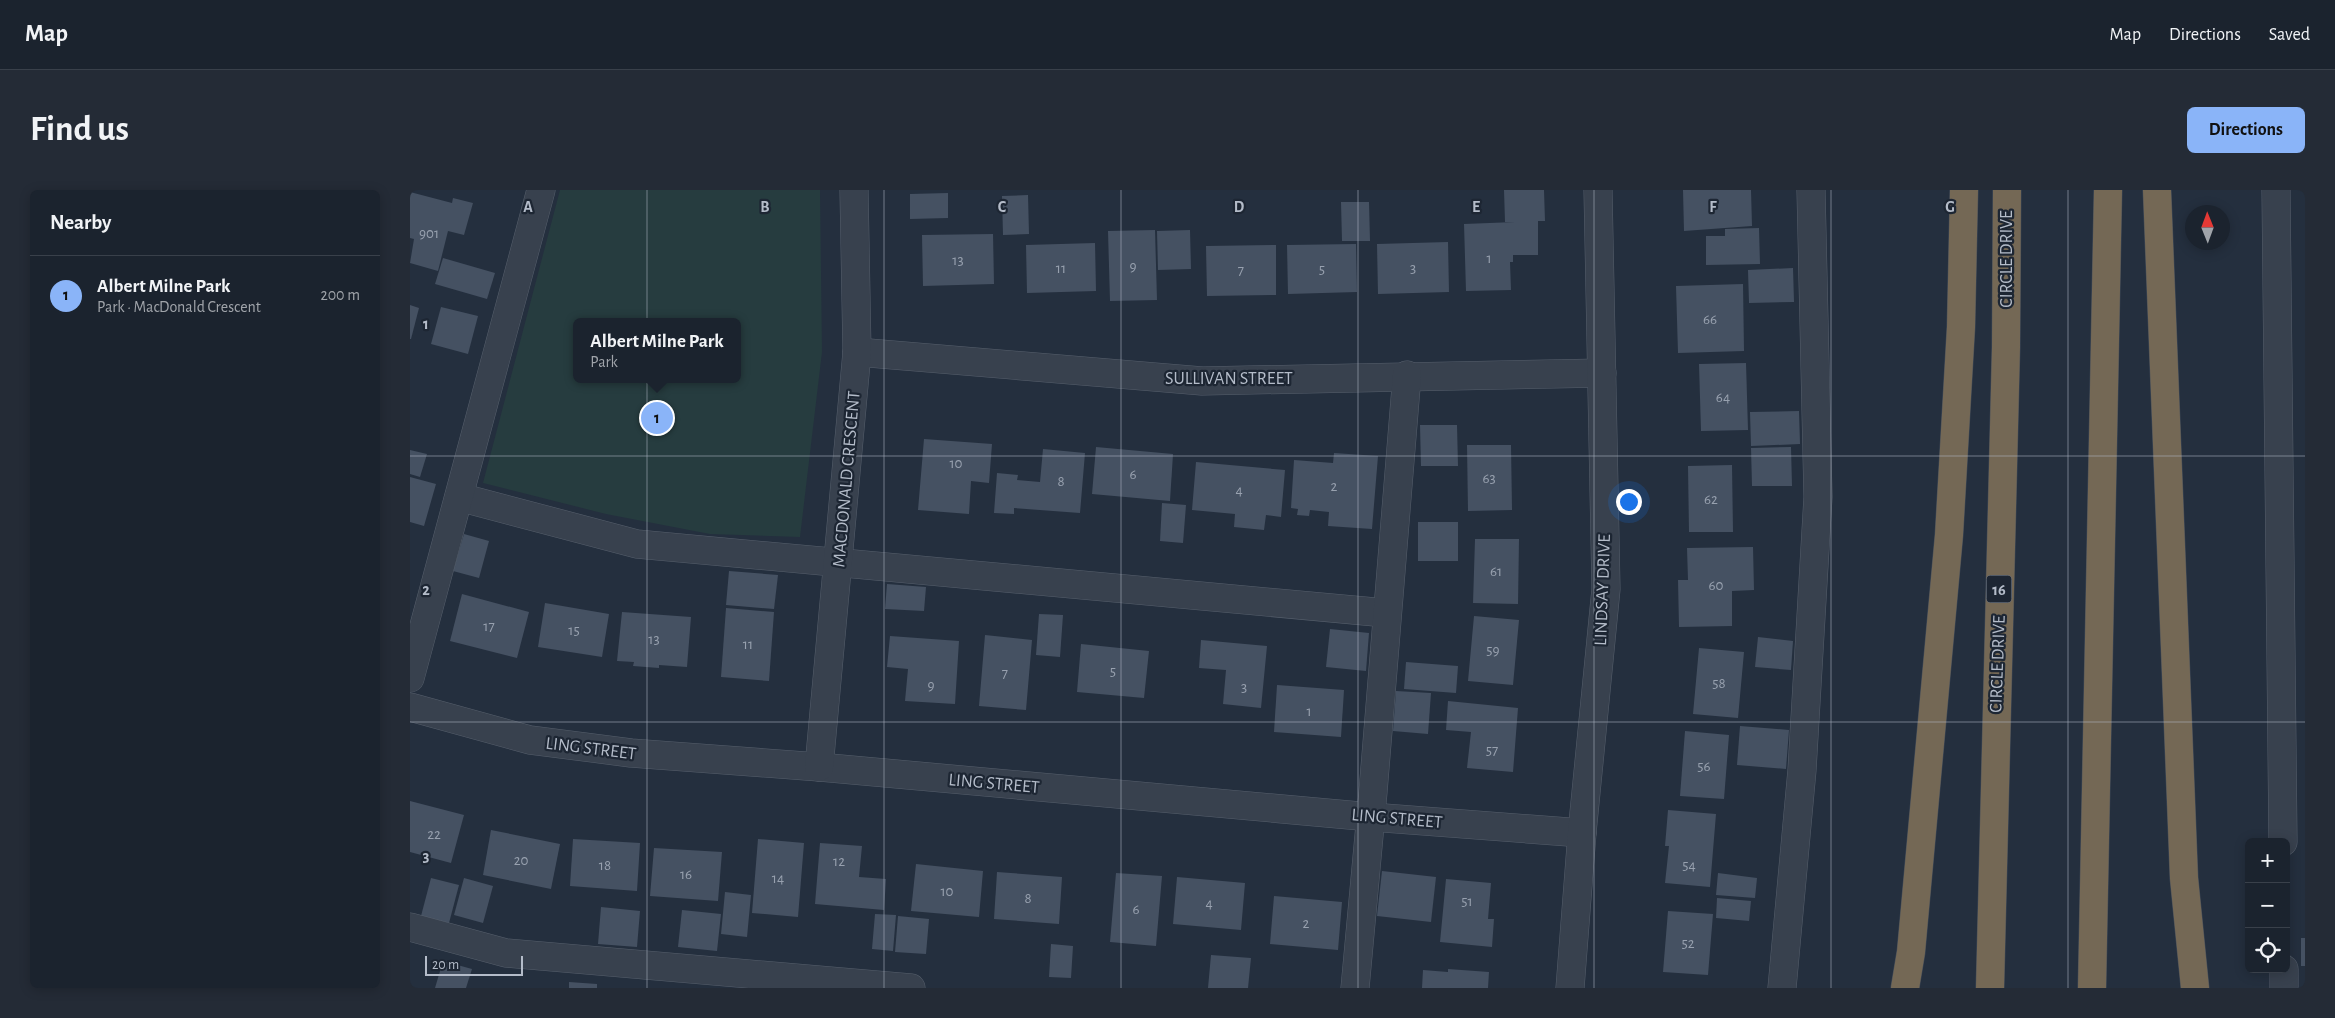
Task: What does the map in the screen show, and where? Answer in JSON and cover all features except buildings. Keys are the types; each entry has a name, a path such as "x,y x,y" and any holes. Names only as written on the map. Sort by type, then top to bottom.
{"highway":[{"path":"1905,988 1911,952 1949,535 1961,327 1964,190"},
{"name":"CIRCLE DRIVE","path":"1990,988 2006,347 2007,190"},
{"path":"2092,988 2108,190"},
{"path":"2157,190 2184,878 2195,988"}],"street":[{"path":"410,678 541,190"},
{"name":"MACDONALD CRESCENT","path":"819,767 857,352 854,190"},
{"name":"LINDSAY DRIVE","path":"1570,988 1582,832 1606,589 1598,190"},
{"path":"1782,988 1802,770 1818,497 1811,190"},
{"path":"2276,190 2294,801 2284,838"},
{"name":"SULLIVAN STREET","path":"857,352 1202,381 1407,375 1602,373"},
{"path":"1355,988 1407,375"},
{"path":"459,497 637,544 1386,613"},
{"name":"LING STREET","path":"410,707 530,740 631,753 819,767 1371,817 1582,832"},
{"path":"410,927 506,953 910,988"},
{"path":"2284,973 2284,988"}],"green space":[{"path":"560,190 820,190 822,352 800,537 710,534 606,514 483,483"}],"place":[{"name":"Albert Milne Park","path":"657,418"}]}
